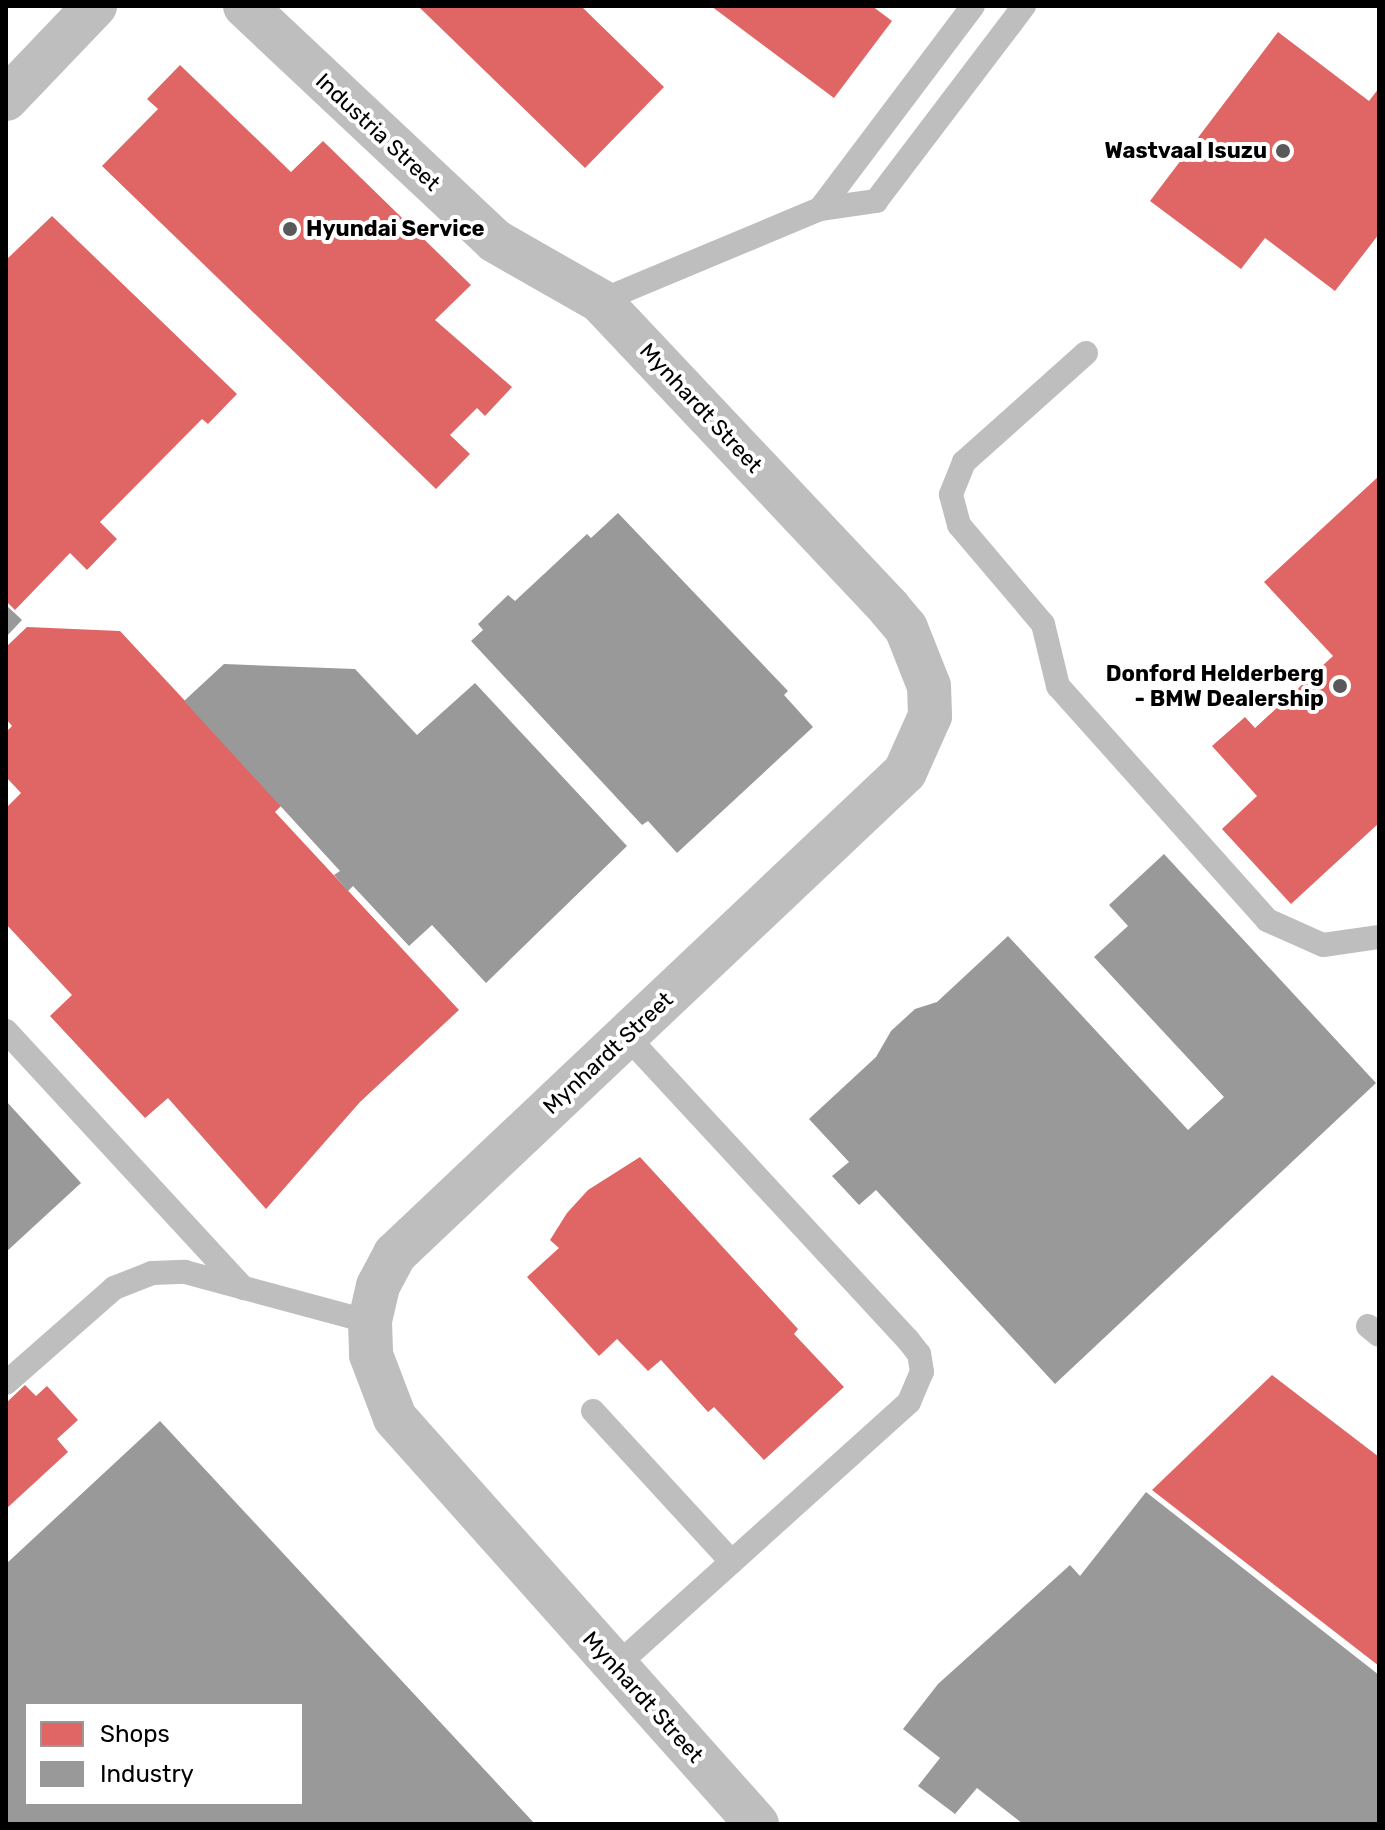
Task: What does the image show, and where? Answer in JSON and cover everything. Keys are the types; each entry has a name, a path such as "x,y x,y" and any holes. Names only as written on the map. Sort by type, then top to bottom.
{"street":[{"path":"6,99 95,6"},
{"name":"Industria Street","path":"245,6 495,241 600,301"},
{"name":"Mynhardt Street","path":"600,301 906,628 929,686 930,716 905,772 395,1254 378,1286 370,1322 373,1366 395,1418 757,1824"}],"lane":[{"path":"820,209 973,6"},
{"path":"600,301 820,209 876,201 1024,6"},
{"path":"1086,353 964,462 951,495 959,525 1043,624 1058,686 1267,920 1323,945 1379,937"},
{"path":"6,1031 243,1288"},
{"path":"616,1666 909,1402 919,1388 919,1354 626,1036"},
{"path":"6,1383 114,1288 132,1279 185,1272 370,1322"},
{"path":"593,1411 732,1562"}],"building: Shops":[{"path":"418,6 581,6 664,87 585,168"},
{"path":"711,6 872,6 892,21 834,98"},
{"name":"Wastvaal Isuzu","path":"1278,32 1369,101 1379,88 1379,234 1335,291 1265,238 1241,269 1150,201"},
{"name":"Hyundai Service","path":"180,65 291,172 323,141 471,285 435,320 512,387 485,416 477,408 450,435 470,454 436,489 102,166 158,109 147,99"},
{"path":"52,216 237,394 208,424 202,419 100,522 117,539 87,570 70,553 15,610 6,601 6,260"},
{"name":"Donford Helderberg - BMW Dealership","path":"1379,476 1379,823 1291,904 1222,829 1257,796 1212,746 1245,717 1255,728 1333,656 1264,582"},
{"path":"27,627 120,631 282,805 275,812 459,1010 360,1102 266,1209 168,1098 145,1118 50,1016 72,995 6,924 6,808 21,793 6,777 6,732 12,726 6,719 6,647"},
{"path":"640,1157 798,1329 794,1334 844,1387 764,1460 714,1407 708,1412 661,1360 648,1371 617,1339 599,1356 527,1277 559,1248 550,1240 567,1213 588,1190"},
{"path":"1272,1375 1379,1457 1379,1666 1152,1490"},
{"path":"25,1385 36,1396 47,1386 78,1420 57,1439 68,1452 6,1509 6,1403"}],"building: Industry":[{"path":"618,513 788,691 784,695 813,727 677,853 648,821 642,825 471,641 483,630 478,624 508,595 515,601 587,534 591,538"},
{"path":"6,605 22,620 6,637"},
{"path":"224,664 355,669 417,735 475,683 627,846 486,983 432,925 409,946 353,886 348,891 334,875 340,871 184,701"},
{"path":"1164,854 1376,1083 1055,1384 876,1190 859,1205 832,1176 849,1162 809,1119 876,1057 891,1031 915,1009 937,1002 1008,936 1188,1130 1224,1097 1094,957 1128,926 1109,905"},
{"path":"6,1101 81,1183 6,1252"},
{"path":"160,1421 535,1824 6,1824 6,1564"},
{"path":"1146,1492 1379,1675 1379,1824 1023,1824 977,1788 955,1814 918,1786 940,1758 903,1729 938,1684 1070,1565 1080,1576"}],"place":[{"name":"Wastvaal Isuzu","path":"1283,151"},
{"name":"Hyundai Service","path":"290,229"},
{"name":"Donford Helderberg - BMW Dealership","path":"1340,686"}]}
